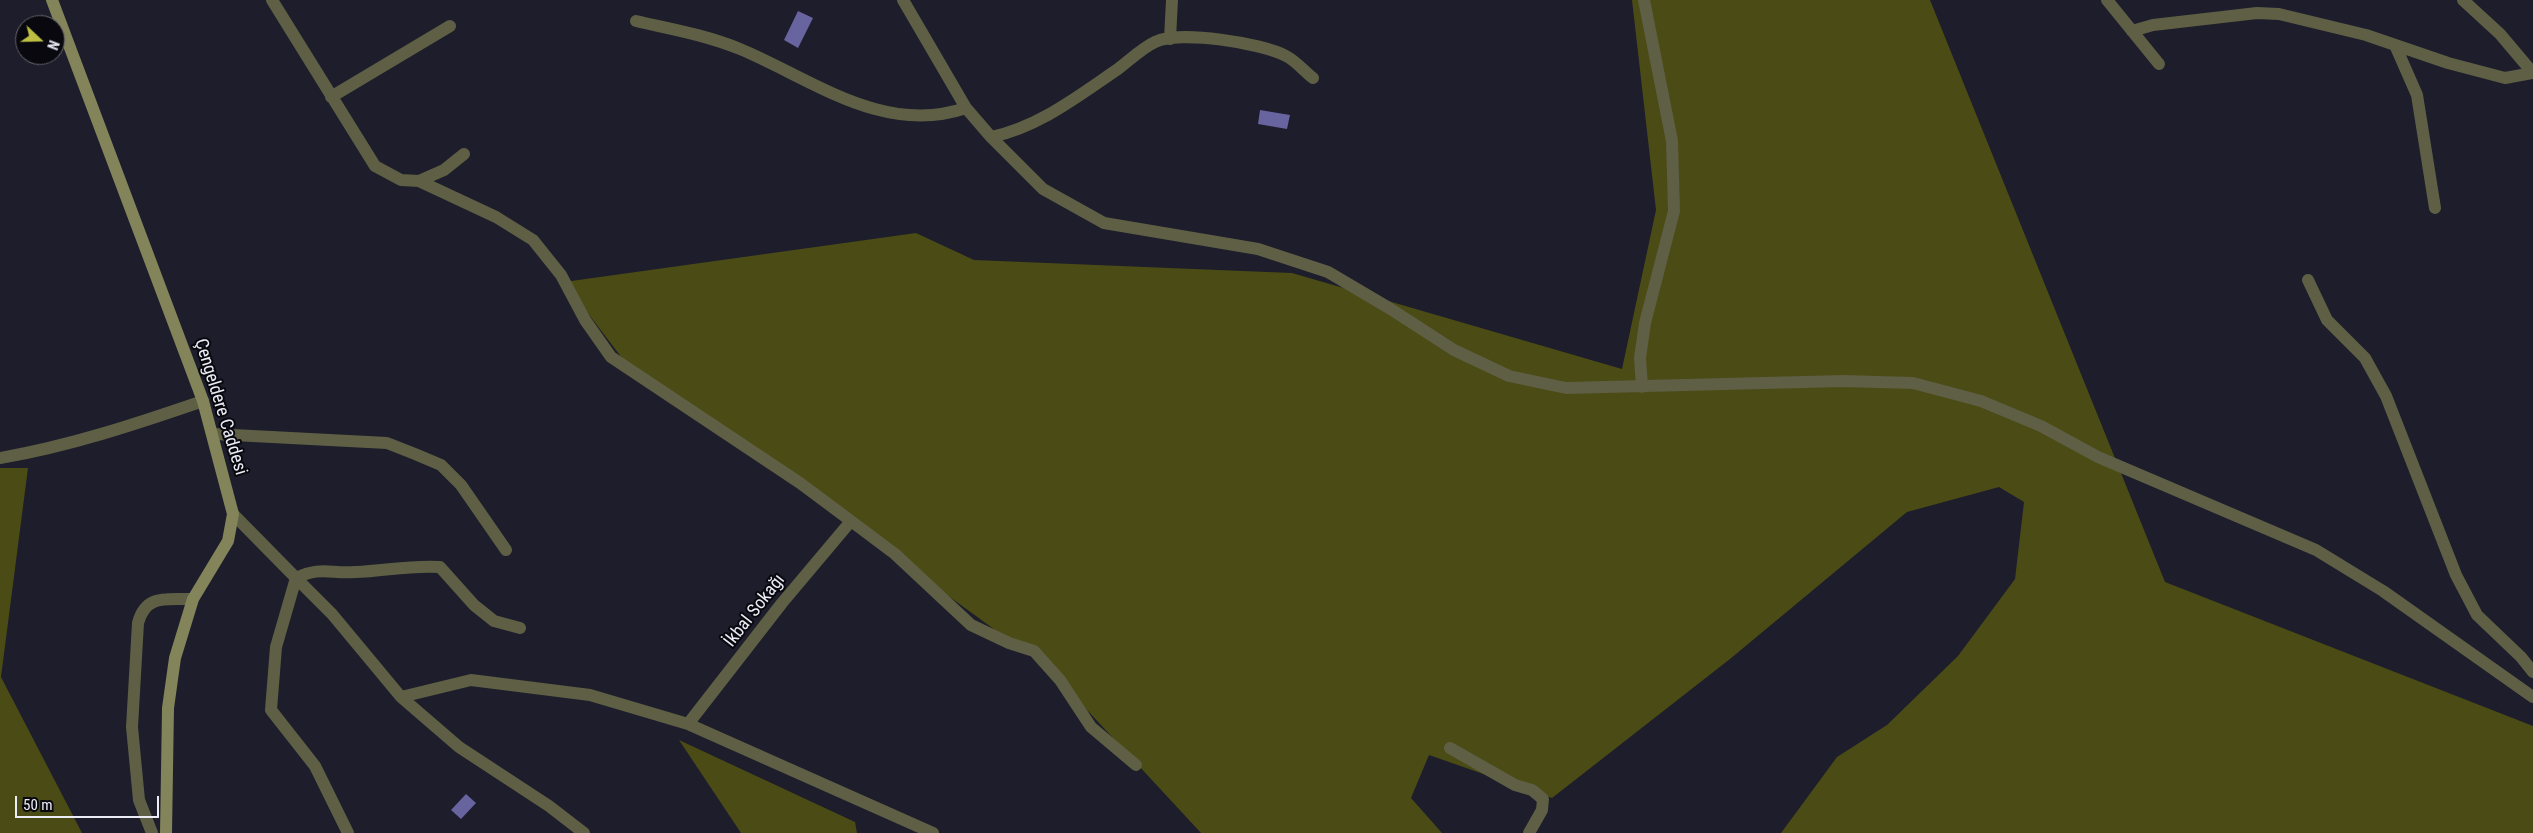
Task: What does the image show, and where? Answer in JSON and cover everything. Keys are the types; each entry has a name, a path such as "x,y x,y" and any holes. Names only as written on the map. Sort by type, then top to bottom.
{"main road":[{"name":"Çengeldere Caddesi","path":"52,0 203,401 214,434 234,514 228,541 193,599 175,658 168,708 166,833"}],"street":[{"path":"272,0 375,166 401,180 419,181 496,217 533,240 561,275 585,320 611,357 792,477 895,554 971,625 1009,643 1034,651 1060,680 1091,727 1136,764"},
{"path":"903,0 966,108 991,137 1043,188 1104,223 1258,249 1328,272 1454,350 1509,376 1566,388 1844,381 1914,383 1981,401 2042,426 2098,456 2316,550 2383,591 2533,697"},
{"path":"1170,39 1172,0"},
{"path":"1642,387 1640,358 1644,323 1674,211 1672,140 1644,0"},
{"path":"2107,0 2159,64"},
{"path":"2132,31 2153,25 2257,13 2272,14 2366,35 2448,63 2505,78 2533,74 2500,34 2463,0"},
{"path":"636,21 712,38 861,106 889,112 921,115 949,114 966,108"},
{"path":"331,97 450,26"},
{"path":"991,137 1008,133 1053,113 1156,41 1183,37 1231,41 1270,50 1287,57 1313,78"},
{"path":"2395,45 2417,95 2435,208"},
{"path":"419,181 444,170 464,154"},
{"path":"2308,280 2328,320 2366,358 2386,396 2456,574 2477,615 2521,656 2533,672"},
{"path":"0,458 34,452 116,431 203,401"},
{"path":"214,434 387,443 415,454 441,465 448,472 461,486 506,550"},
{"path":"234,514 332,614 400,697 459,747 549,806 584,833"},
{"name":"İkbal Sokağı","path":"688,724 782,603 851,521"},
{"path":"348,833 315,766 271,710 276,647 296,578 311,570 355,572 406,566 440,567 474,605 494,621 520,628"},
{"path":"152,833 139,800 132,727 138,623 141,612 146,604 155,600 193,599"},
{"path":"400,697 471,680 590,694 688,724 934,833"},
{"path":"1450,748 1515,785 1532,790 1543,799 1542,810 1529,833"}],"shaded area":[{"path":"1632,0 1930,0 2165,582 2533,726 2533,833 1781,833 1837,757 1887,725 1958,656 2015,579 2024,502 1999,487 1907,512 1730,659 1552,798 1429,755 1411,798 1442,833 1201,833 1050,670 622,358 564,282 916,233 974,260 1292,273 1622,369 1656,210"},
{"path":"798,11 813,18 798,48 784,40"},
{"path":"1260,110 1290,115 1287,129 1258,124"},
{"path":"0,468 28,468 1,677 82,833 0,833"},
{"path":"679,740 855,822 857,833 741,833"},
{"path":"466,794 476,803 461,819 451,810"}]}
